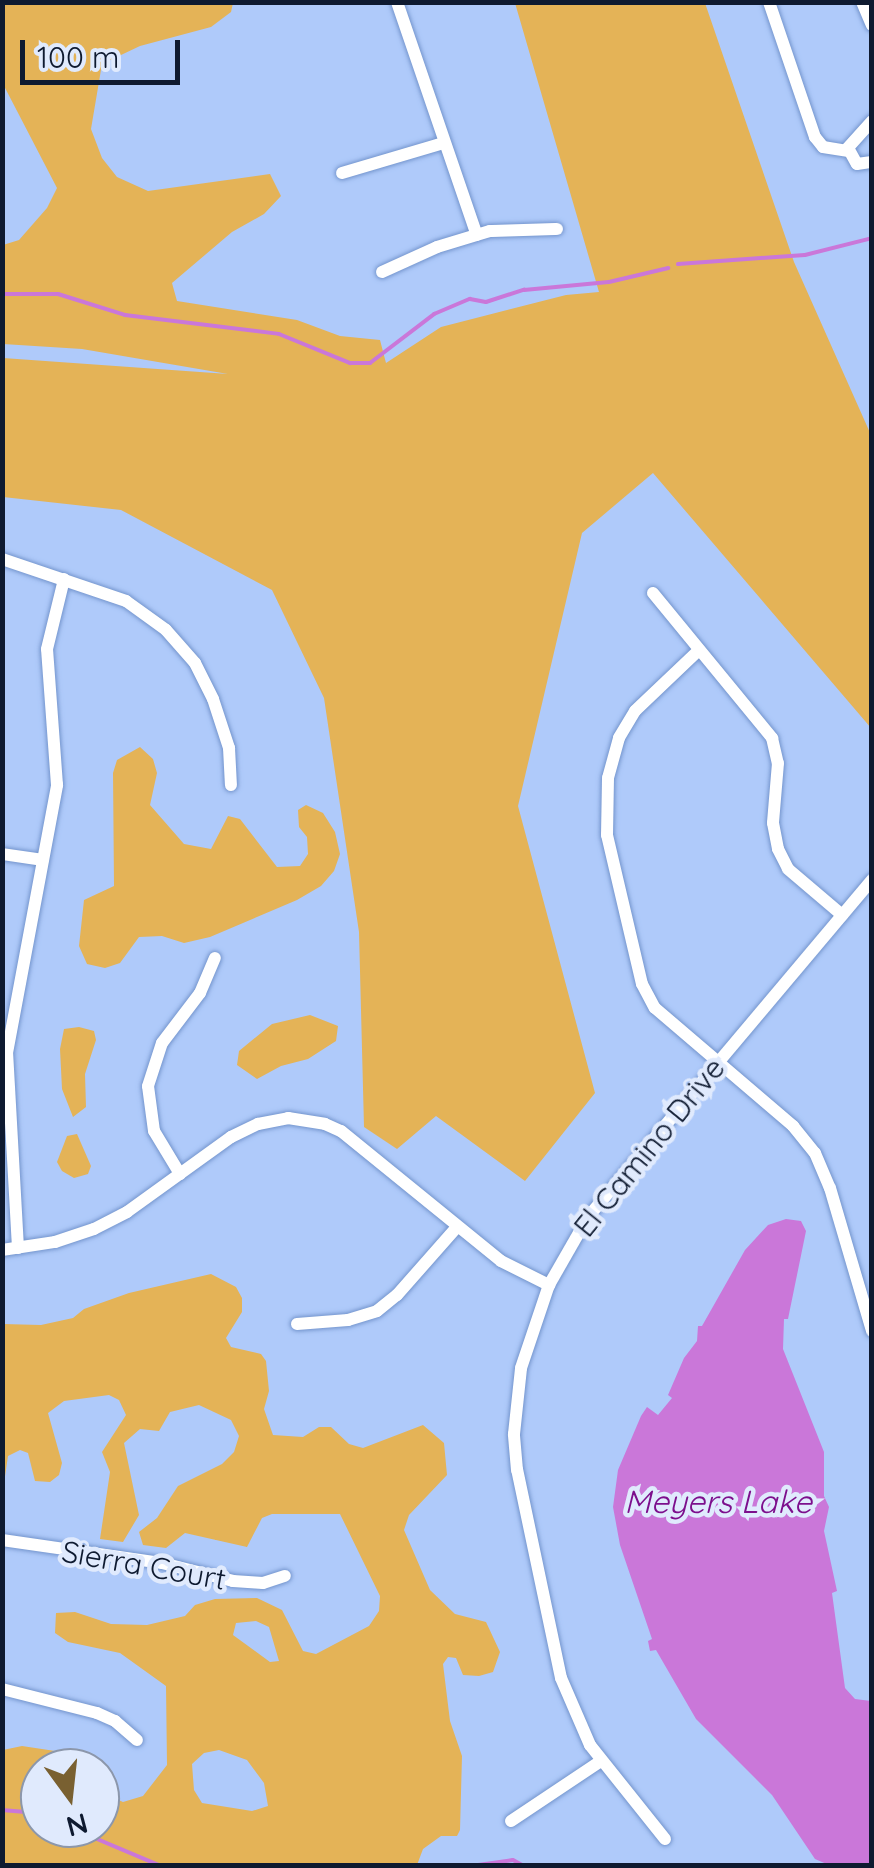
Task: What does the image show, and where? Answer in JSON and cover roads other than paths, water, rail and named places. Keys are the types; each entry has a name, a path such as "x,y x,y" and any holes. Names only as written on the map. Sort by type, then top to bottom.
{"street":[{"path":"396,2 476,235"},
{"path":"769,2 815,137 824,146 849,151 857,164 872,162"},
{"path":"862,2 872,24"},
{"path":"849,151 871,124"},
{"path":"342,173 443,143"},
{"path":"382,272 476,235 557,229"},
{"path":"2,559 134,606 184,650 213,700 229,748 231,785"},
{"path":"18,1248 7,1053 58,774 47,649 64,579"},
{"path":"652,594 776,747 774,832 784,862 842,915"},
{"path":"700,650 648,694 629,719 608,778 606,822 644,992 655,1008 793,1126 815,1154 830,1188 871,1331"},
{"path":"2,854 42,860"},
{"name":"El Camino Drive","path":"665,1838 601,1760 578,1721 561,1678 517,1470 519,1380 549,1285 588,1217 872,880"},
{"path":"180,1174 151,1124 151,1068 162,1042 200,994 215,958"},
{"path":"2,1250 94,1229 249,1127 277,1119 307,1120 350,1138 501,1261 549,1285"},
{"path":"297,1324 348,1320 378,1310 397,1295 456,1226"},
{"name":"Sierra Court","path":"2,1540 162,1563 233,1582 262,1583 286,1576"},
{"path":"2,1689 97,1713 115,1721 137,1740"},
{"path":"511,1821 601,1760"}],"water":[{"name":"Meyers Lake","path":"786,1219 801,1221 806,1231 788,1319 784,1319 783,1349 824,1452 824,1496 829,1507 824,1531 837,1591 832,1593 845,1688 855,1699 871,1701 871,1865 829,1865 815,1859 772,1795 696,1719 656,1650 650,1651 648,1641 652,1639 620,1545 613,1507 618,1470 641,1416 647,1407 658,1415 672,1398 668,1395 684,1358 697,1341 698,1326 702,1326 745,1250 768,1225"}],"waterway":[{"path":"678,264 805,255 872,238"},
{"path":"2,294 58,294 125,315 279,334 350,363 370,363 434,314 470,299 486,302 524,290 609,282 668,268"},
{"path":"2,1810 20,1811"},
{"path":"118,1848 161,1866"},
{"path":"471,1866 513,1860 524,1866"}]}
